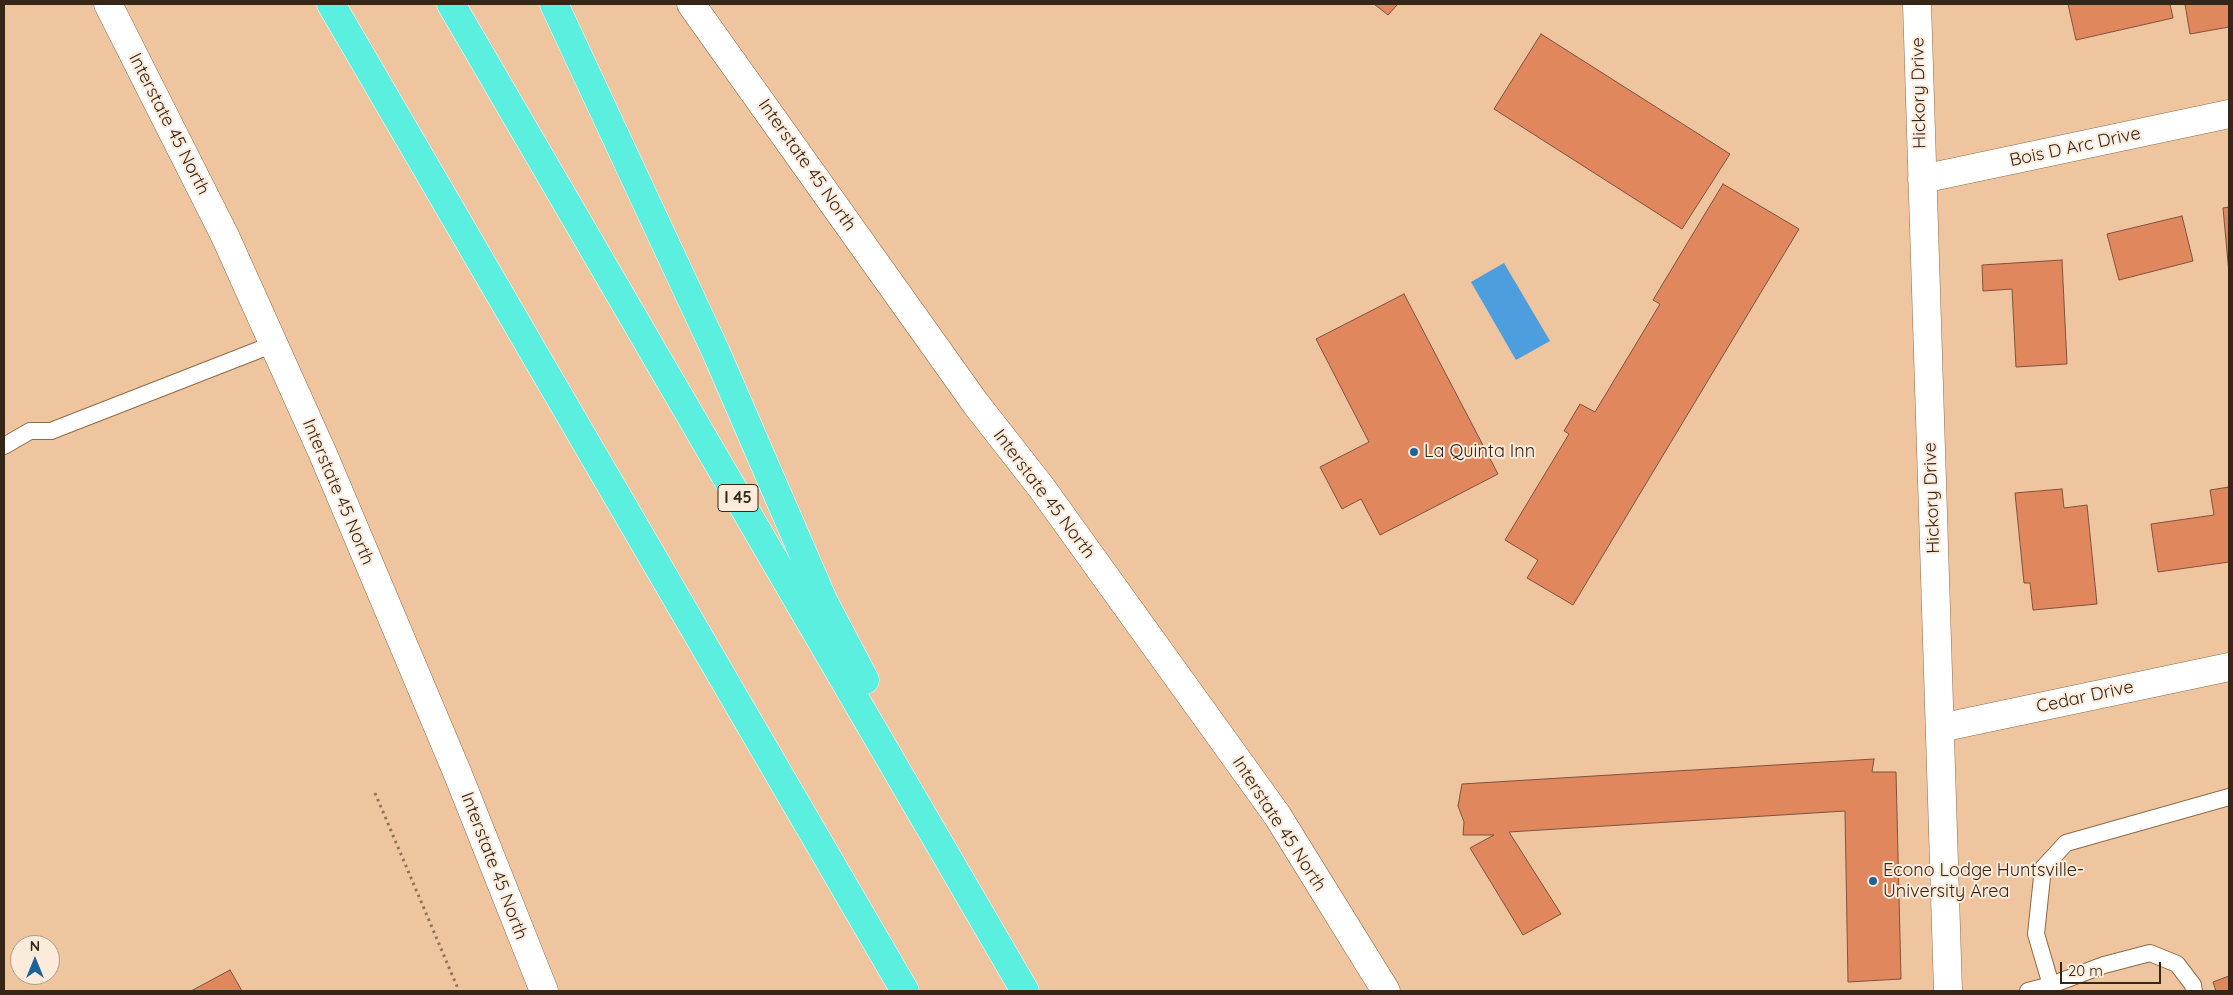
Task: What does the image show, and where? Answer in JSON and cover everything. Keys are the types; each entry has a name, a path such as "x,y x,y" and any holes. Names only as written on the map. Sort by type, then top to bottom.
{"highway":[{"path":"331,4 905,991"},
{"name":"I 45","path":"451,4 1026,991"},
{"path":"554,4 716,352 824,602 1026,991"}],"main road":[{"name":"Interstate 45 North","path":"108,4 225,236 327,463 457,772 544,991"},
{"name":"Interstate 45 North","path":"691,4 976,404 1041,487 1271,807 1386,991"},
{"name":"Hickory Drive","path":"1917,4 1948,991"},
{"name":"Bois D Arc Drive","path":"1922,179 2229,114"},
{"name":"Cedar Drive","path":"1940,728 2229,667"}],"lane":[{"path":"4,446 30,431 51,431 274,344"},
{"path":"2051,985 2036,934 2042,868 2066,843 2229,797"},
{"path":"2028,991 2051,985 2104,965 2150,953 2177,964 2193,985 2194,991"}],"path":[{"path":"374,793 459,991"}],"water":[{"path":"1504,263 1550,341 1516,360 1471,282"}],"building":[{"path":"1374,4 1398,4 1388,15"},
{"path":"2068,4 2170,4 2173,18 2076,40"},
{"path":"2185,4 2229,4 2229,27 2190,34"},
{"path":"1541,34 1730,154 1682,229 1494,109"},
{"path":"1723,184 1799,229 1573,605 1527,578 1538,560 1505,540 1569,434 1564,431 1580,404 1595,412 1660,304 1653,300"},
{"path":"2229,207 2229,273 2223,208"},
{"path":"2182,216 2193,261 2119,280 2107,234"},
{"path":"2062,260 2067,364 2016,367 2012,289 1983,291 1982,265"},
{"path":"1404,294 1498,474 1380,535 1361,499 1342,509 1320,467 1369,442 1316,339"},
{"path":"2229,487 2229,562 2158,572 2151,524 2214,515 2210,490"},
{"path":"2062,489 2064,508 2087,505 2097,604 2033,610 2030,583 2024,583 2015,493"},
{"name":"Econo Lodge Huntsville- University Area","path":"1874,759 1872,772 1896,772 1901,979 1848,982 1845,811 1509,832 1561,914 1523,935 1470,848 1494,835 1463,835 1464,822 1458,806 1462,784"},
{"path":"230,970 242,991 191,991"},
{"path":"2229,976 2229,991 2216,991 2213,982"}],"place":[{"name":"La Quinta Inn","path":"1414,452"},
{"name":"Econo Lodge Huntsville- University Area","path":"1873,881"}]}
